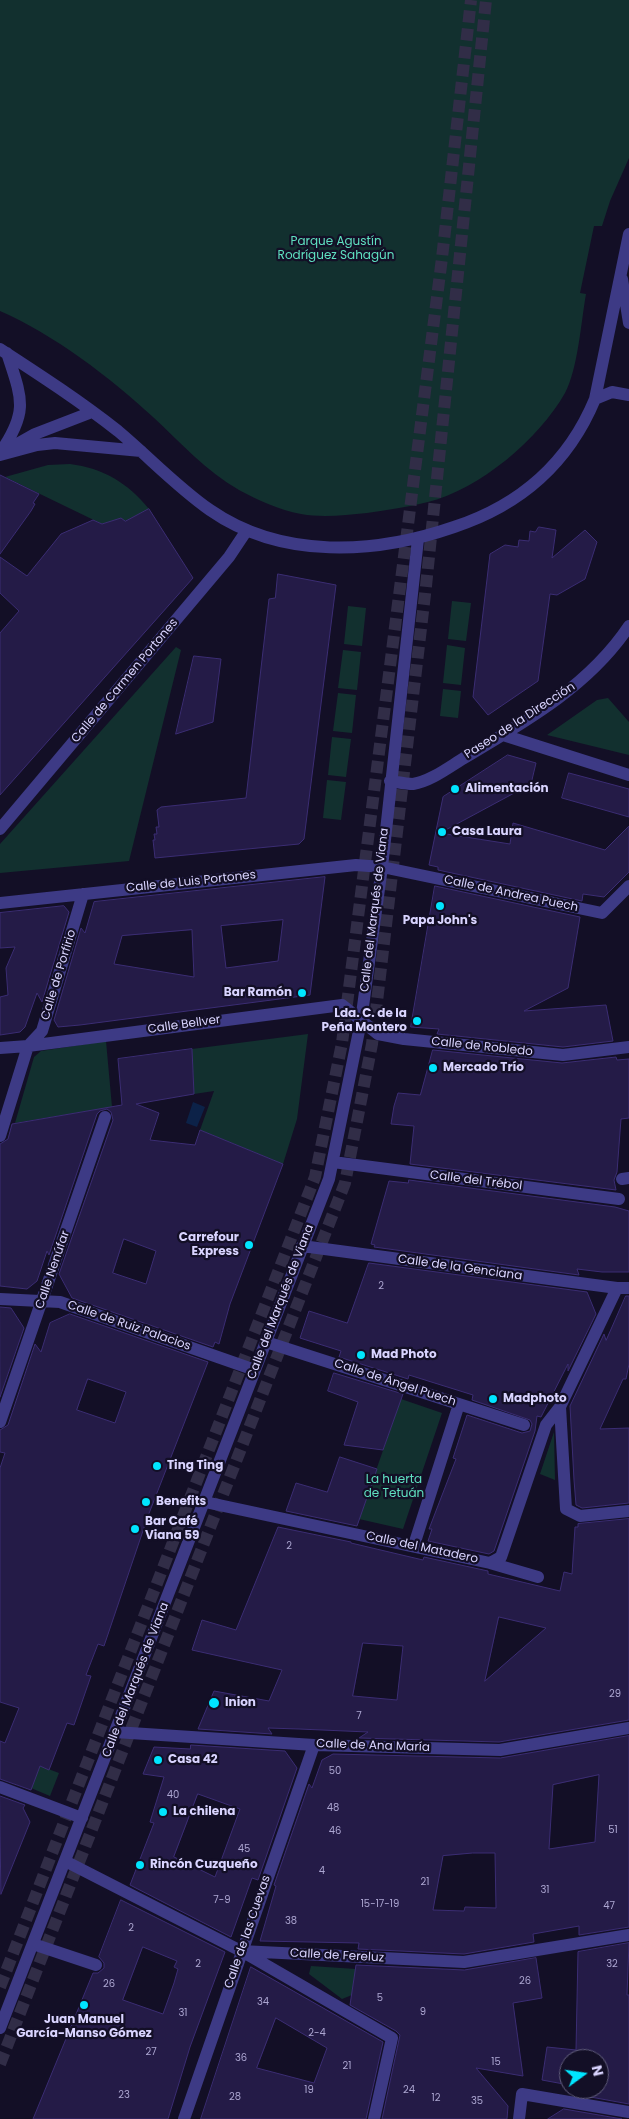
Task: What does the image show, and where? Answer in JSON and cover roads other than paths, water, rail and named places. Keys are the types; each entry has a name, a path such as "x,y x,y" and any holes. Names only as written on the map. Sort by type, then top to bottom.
{"street":[{"path":"3,351 68,393 197,500 247,530 282,541 342,548 377,546 418,540 477,519 505,505 534,485 568,450 585,422 594,399 605,359 629,234"},
{"path":"624,266 629,323"},
{"path":"0,454 12,436 21,409 21,395 3,351"},
{"path":"594,399 612,392 629,395"},
{"path":"0,454 35,434 92,412"},
{"path":"0,454 37,445 56,443 140,451"},
{"name":"Calle de Carmen Portones","path":"0,830 229,557 247,530"},
{"name":"Calle del Marqués de Viana","path":"0,2028 329,1179 361,1021 382,867 418,540"},
{"name":"Paseo de la Dirección","path":"390,781 413,784 432,777 503,735 583,679 603,660 629,626"},
{"path":"503,735 629,775"},
{"name":"Calle de Luis Portones","path":"0,903 356,865 382,867"},
{"name":"Calle de Andrea Puech","path":"382,867 602,913 629,886"},
{"name":"Calle de Porfirio","path":"0,1136 28,1046 42,1030 83,894"},
{"name":"Calle Bellver","path":"0,1048 28,1046 342,1004 361,1021"},
{"name":"Calle de Robledo","path":"361,1021 378,1034 404,1039 563,1055 629,1047"},
{"name":"Calle Nenúfar","path":"0,1422 105,1117"},
{"name":"Calle del Trébol","path":"333,1162 619,1199"},
{"name":"Calle de la Genciana","path":"302,1246 623,1288 560,1407"},
{"name":"Calle de Ruiz Palacios","path":"0,1299 60,1302 255,1370"},
{"name":"Calle de Ángel Puech","path":"266,1342 524,1425"},
{"path":"414,1545 459,1404"},
{"path":"560,1407 566,1509 580,1516 629,1511"},
{"name":"Calle del Matadero","path":"205,1502 490,1562 501,1557 546,1425 560,1407"},
{"path":"490,1562 538,1577"},
{"name":"Calle de Ana María","path":"115,1732 314,1745 500,1750 629,1728"},
{"name":"Calle de las Cuevas","path":"184,2119 314,1745"},
{"path":"0,1787 82,1818"},
{"name":"Calle de Fereluz","path":"65,1861 242,1951 464,1962 629,1935"},
{"path":"33,1944 96,1965"},
{"path":"242,1951 392,2038 374,2119"},
{"path":"519,2119 522,2094 629,2112"}],"water":[{"path":"193,1102 205,1107 197,1127 186,1123"}],"tunnel":[{"path":"0,1987 315,1177 342,1043 442,258 471,0"},
{"path":"0,2064 345,1183 372,1044 426,586 486,0"}],"place":[{"name":"Alimentación","path":"455,789"},
{"name":"Casa Laura","path":"442,832"},
{"name":"Papa John's","path":"440,906"},
{"name":"Bar Ramón","path":"302,993"},
{"name":"Lda. C. de la Peña Montero","path":"417,1021"},
{"name":"Mercado Trío","path":"433,1068"},
{"name":"Carrefour Express","path":"249,1245"},
{"name":"Mad Photo","path":"361,1355"},
{"name":"Madphoto","path":"493,1399"},
{"name":"Ting Ting","path":"157,1466"},
{"name":"Benefits","path":"146,1502"},
{"name":"Bar Café Viana 59","path":"135,1529"},
{"name":"Inion","path":"214,1703"},
{"name":"Casa 42","path":"158,1760"},
{"name":"La chilena","path":"163,1812"},
{"name":"Rincón Cuzqueño","path":"140,1865"},
{"name":"Juan Manuel García-Manso Gómez","path":"84,2005"}],"park label":[{"name":"Parque Agustín Rodríguez Sahagún","path":"336,249"},
{"name":"La huerta de Tetuán","path":"394,1487"}]}
